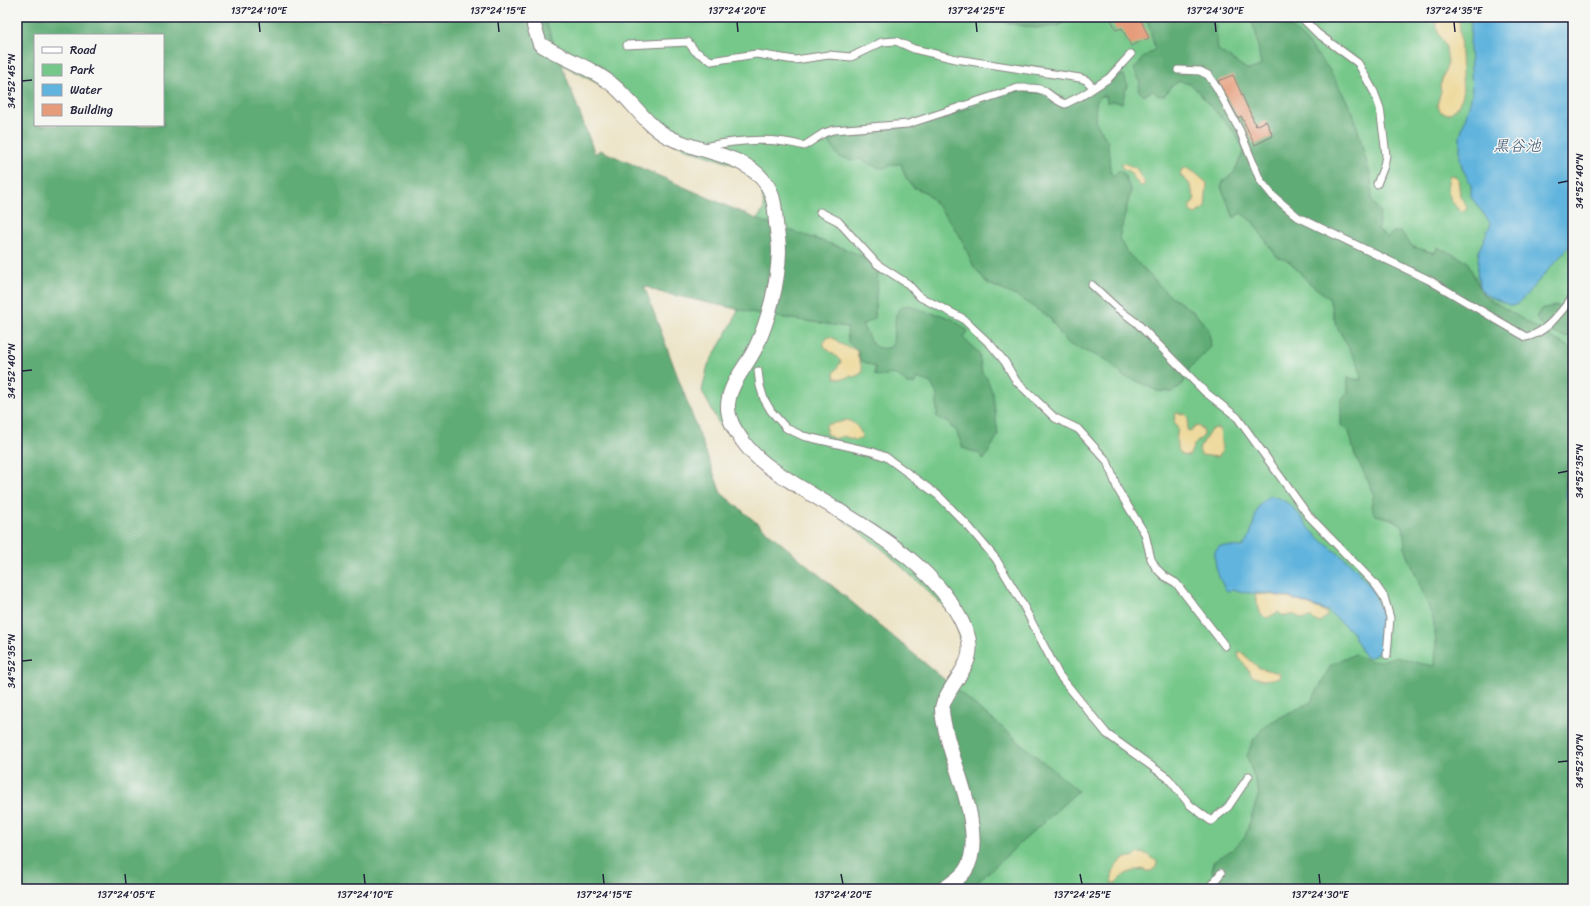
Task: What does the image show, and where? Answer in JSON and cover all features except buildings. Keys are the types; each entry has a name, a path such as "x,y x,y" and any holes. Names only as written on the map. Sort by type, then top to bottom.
{"street":[{"path":"535,17 534,26 540,44 600,76 614,86 666,136 698,149 732,159 749,167 766,184 774,200 779,250 774,287 765,326 754,351 734,383 728,406 730,420 744,443 767,466 882,537 911,558 956,610 967,634 970,657 946,697 942,707 949,745 968,799 973,850 966,870 954,882 943,889"}],"lane":[{"path":"1301,17 1317,33 1358,62 1374,92 1380,108 1386,155 1384,166 1377,184"},
{"path":"627,45 688,42 695,51 711,61 756,54 795,60 828,55 851,57 882,42 896,41 914,49 956,59 1080,78 1086,80 1093,87"},
{"path":"698,149 726,142 757,141 790,142 804,146 824,133 833,130 908,124 1018,88 1030,88 1045,91 1055,100 1065,104 1083,95 1093,87 1109,78 1131,54"},
{"path":"1178,70 1200,72 1208,75 1217,88 1240,131 1260,180 1274,196 1298,217 1429,280 1526,337 1535,335 1546,328 1573,297"},
{"path":"820,212 838,221 877,264 908,284 920,297 962,318 991,345 1005,362 1016,381 1055,418 1078,429 1107,461 1118,490 1146,534 1151,559 1156,568 1164,576 1176,583 1225,646"},
{"path":"1092,285 1117,308 1138,323 1205,392 1237,417 1308,515 1375,584 1384,597 1390,618 1387,655"},
{"path":"758,371 764,399 771,411 786,428 803,436 858,448 886,457 939,496 969,527 996,559 1022,603 1058,675 1107,734 1168,778 1190,805 1202,812 1211,820 1228,807 1249,776"},
{"path":"1208,889 1221,873"}],"green space":[{"path":"17,17 544,17 595,154 600,150 759,220 840,247 879,263 874,319 862,325 872,343 879,348 891,347 893,343 896,315 900,307 909,305 926,312 952,319 968,331 963,338 979,353 982,373 987,378 993,395 998,435 984,460 980,454 963,448 956,430 951,427 949,421 944,421 937,417 937,395 931,383 917,378 914,384 907,384 898,376 892,374 880,377 875,375 875,367 860,360 858,351 848,342 847,327 764,315 659,292 644,286 721,493 1078,791 970,889 17,889"},
{"path":"528,17 1573,17 1573,889 914,889 955,707 957,671 963,647 953,615 886,552 720,426 702,391 708,365 733,322 743,298 749,229 764,210 762,189 738,166 684,148 610,90 546,56"},
{"path":"959,17 1075,17 1058,26 1035,28 997,21 969,24"},
{"path":"1147,17 1207,17 1216,27 1218,50 1248,70 1261,66 1256,33 1250,17 1280,17 1306,41 1329,69 1353,112 1371,178 1372,201 1380,212 1378,230 1388,238 1393,232 1401,232 1413,247 1435,253 1437,247 1467,261 1483,295 1573,350 1573,461 1564,469 1573,548 1573,889 1211,889 1213,862 1233,849 1245,837 1259,793 1247,756 1253,740 1267,724 1311,702 1331,665 1355,654 1370,661 1379,661 1396,656 1418,663 1435,666 1436,642 1433,618 1405,548 1403,526 1391,519 1376,515 1371,507 1374,493 1355,455 1349,431 1341,426 1341,401 1348,392 1348,378 1361,380 1359,366 1336,325 1329,298 1308,282 1290,262 1276,256 1253,222 1241,213 1234,218 1221,187 1224,180 1233,174 1244,151 1237,136 1192,85 1180,81 1171,86 1165,95 1158,96 1153,90 1144,96 1138,90 1140,82 1134,69 1144,57 1155,49"},
{"path":"1118,75 1124,75 1127,85 1122,103 1112,101 1107,103 1106,96 1102,96 1096,102 1095,121 1108,142 1110,171 1114,177 1119,170 1124,174 1131,191 1119,238 1126,251 1168,294 1194,312 1209,330 1211,347 1189,369 1183,384 1172,392 1157,391 1133,379 1124,377 1107,360 1070,345 1061,335 1050,318 1018,297 987,283 974,267 961,238 949,220 927,193 913,187 906,178 901,164 880,168 862,159 852,160 839,157 828,140 828,134 835,132 913,127 1018,91 1040,93 1054,103 1063,106"},
{"path":"1555,306 1573,308 1573,337 1561,336 1547,330 1536,317 1541,309"}],"sand":[{"path":"1435,17 1459,17 1463,95 1457,108 1449,114 1441,112 1437,105 1441,91 1440,86 1448,63 1446,47 1439,35"},
{"path":"1123,163 1136,168 1145,184 1142,186 1139,185 1129,171 1122,168 1121,165"},
{"path":"1186,168 1194,172 1207,183 1205,208 1195,214 1190,211 1190,206 1195,199 1189,183 1180,175 1182,169"},
{"path":"1450,175 1455,176 1458,179 1460,196 1467,207 1464,212 1455,206 1448,192 1448,180"},
{"path":"828,337 834,338 842,345 857,351 862,367 862,373 854,377 850,376 842,379 835,378 834,373 841,362 823,344"},
{"path":"1176,413 1185,414 1187,416 1187,430 1190,431 1197,426 1204,432 1204,435 1194,445 1189,456 1182,455 1177,446 1178,429 1174,422"},
{"path":"848,420 856,426 862,435 862,438 855,440 843,436 834,439 826,433 826,425"},
{"path":"1216,428 1220,430 1222,451 1218,457 1201,455 1199,449 1211,430"},
{"path":"1264,594 1292,599 1326,612 1327,616 1321,621 1317,622 1311,618 1302,619 1293,615 1284,616 1278,612 1267,618 1261,615 1255,595"},
{"path":"1238,653 1242,653 1259,668 1279,673 1280,678 1262,680 1252,676 1240,660"},
{"path":"1139,853 1149,855 1157,862 1156,867 1151,871 1146,871 1143,869 1131,872 1122,877 1116,883 1112,883 1113,872 1118,863 1124,859 1136,856"}],"water":[{"name":"黒谷池","path":"1471,17 1573,17 1573,242 1518,304 1511,306 1484,294 1480,286 1477,274 1479,250 1491,224 1471,197 1471,184 1463,170 1460,160 1460,136 1472,95 1470,47"},
{"path":"1573,473 1573,520 1566,496 1567,479"},
{"path":"1270,496 1278,498 1290,505 1317,536 1349,562 1365,579 1377,600 1383,623 1381,646 1373,657 1365,657 1352,632 1328,611 1291,598 1268,593 1248,593 1235,590 1227,591 1224,587 1217,572 1215,551 1220,546 1242,547 1251,533 1259,506"}],"waterway":[{"path":"620,26 629,23 649,22 658,17"}]}
